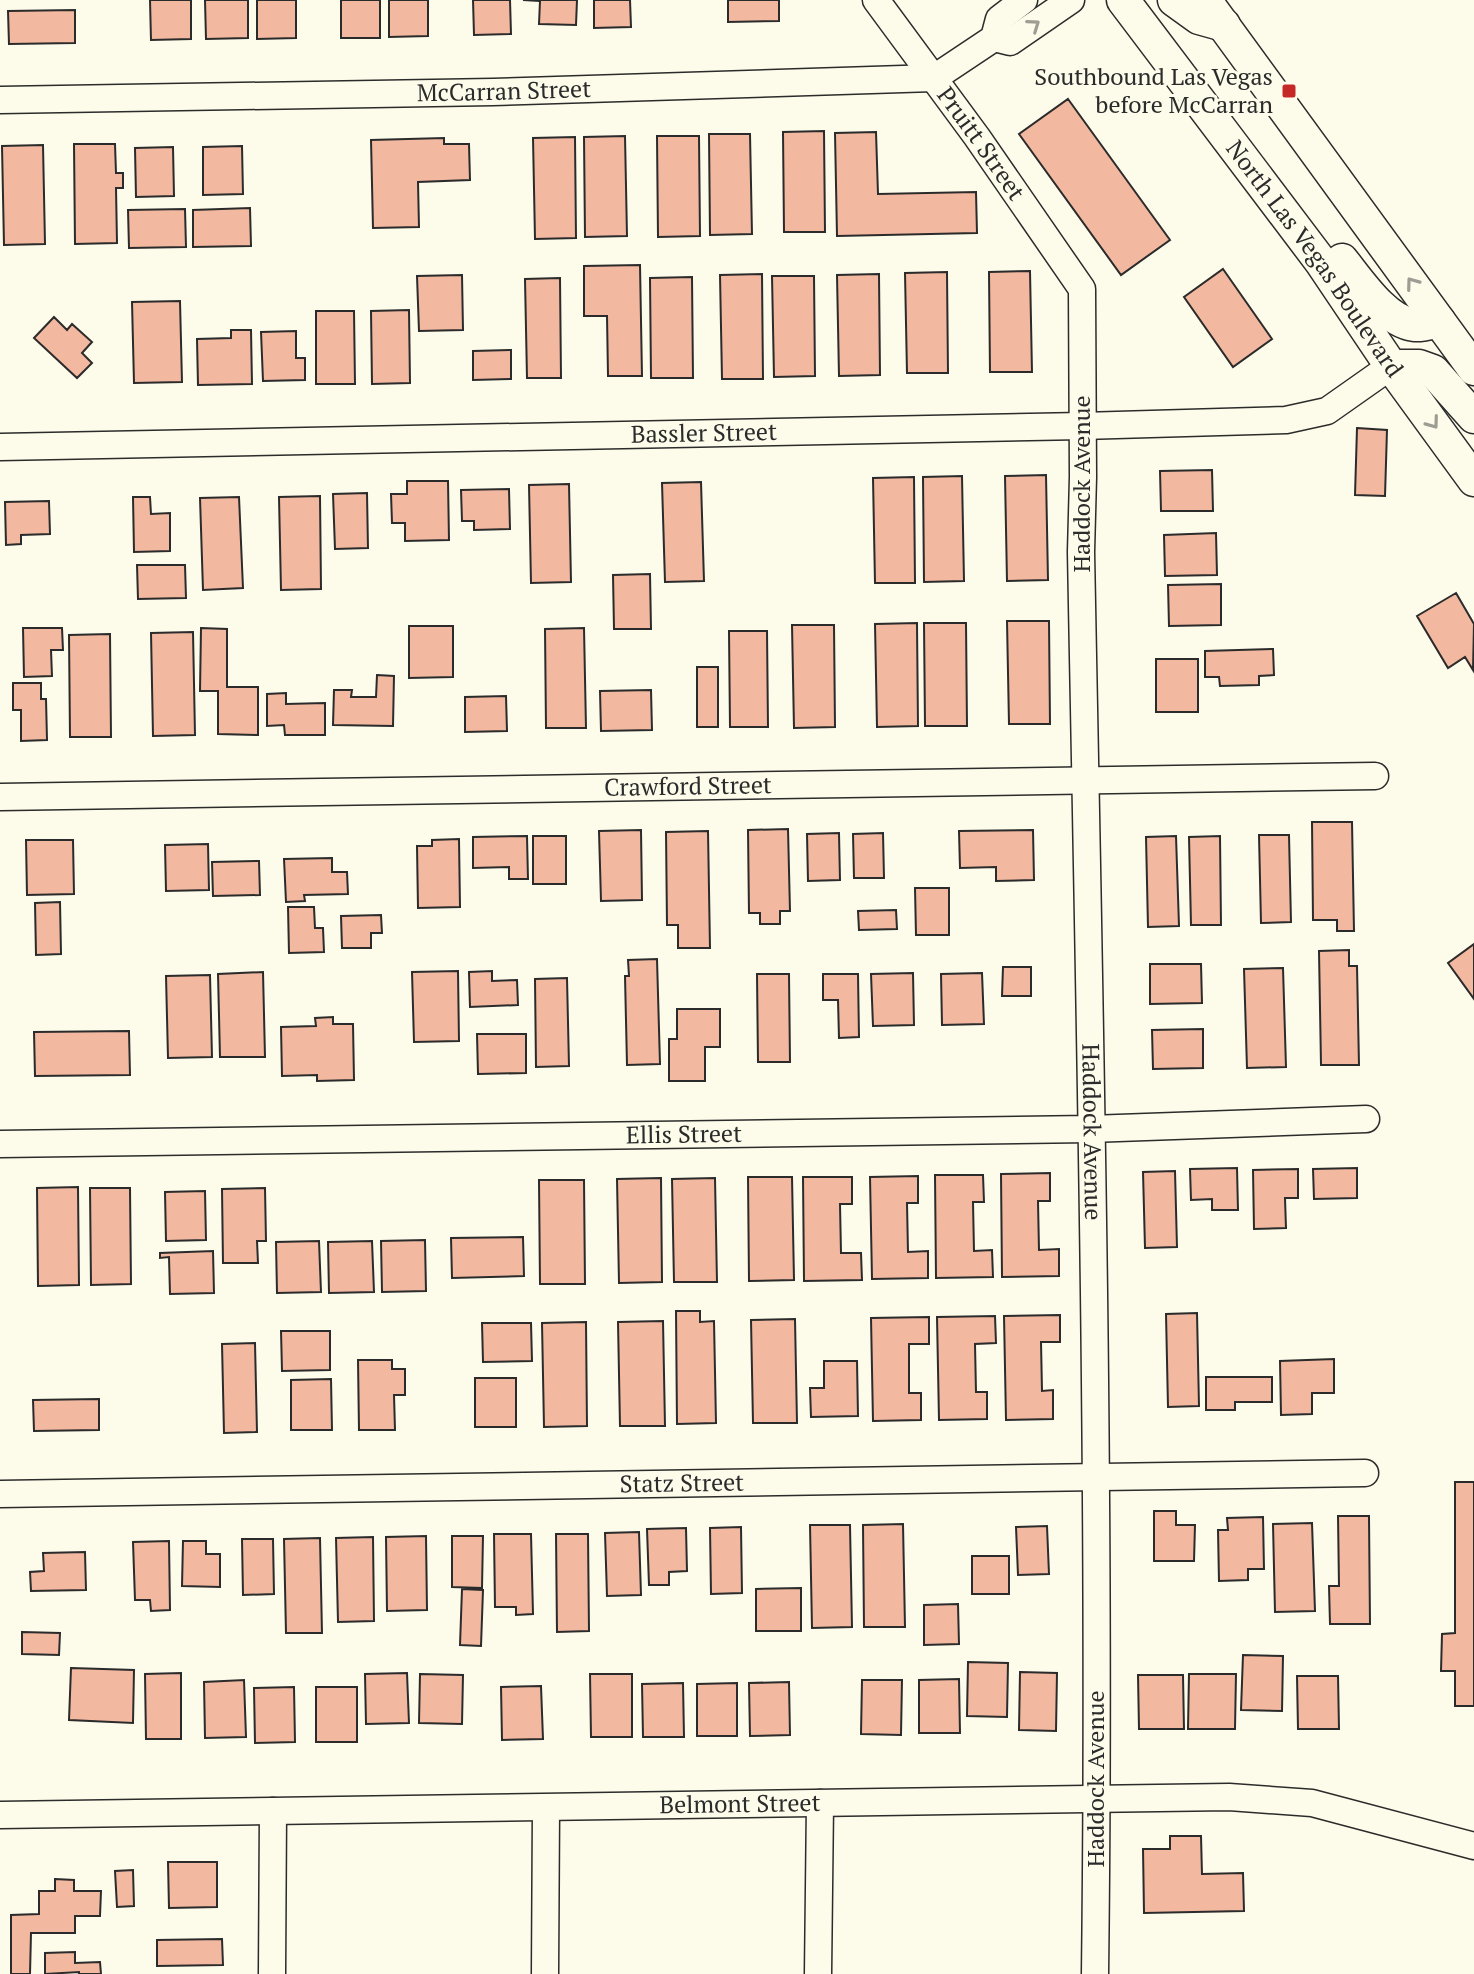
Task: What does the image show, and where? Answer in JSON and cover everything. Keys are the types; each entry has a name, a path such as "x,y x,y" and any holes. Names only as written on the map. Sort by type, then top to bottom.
{"main road":[{"name":"North Las Vegas Boulevard","path":"1123,0 1307,244 1474,480"},
{"path":"1174,0 1199,18 1214,12 1474,369"},
{"path":"1307,244 1336,253 1373,298 1400,321 1417,326 1439,321"},
{"path":"1391,366 1419,366 1433,371 1474,417"}],"street":[{"name":"Pruitt Street","path":"876,0 977,137 1082,289"},
{"path":"934,78 994,38 999,19 1024,0"},
{"path":"994,38 1010,42 1071,0"},
{"name":"McCarran Street","path":"0,100 493,92 934,78"},
{"name":"Haddock Avenue","path":"1082,289 1081,552 1095,1477 1095,1974"},
{"name":"Bassler Street","path":"0,447 1286,420 1327,411 1391,366"},
{"name":"Crawford Street","path":"0,797 1375,776"},
{"name":"Ellis Street","path":"0,1144 1090,1129 1366,1119"},
{"name":"Statz Street","path":"0,1494 1365,1473"},
{"name":"Belmont Street","path":"0,1815 1229,1797 1312,1803 1474,1846"},
{"path":"818,1974 820,1803"},
{"path":"545,1974 546,1808"},
{"path":"272,1974 273,1811"}],"building":[{"path":"150,0 191,0 191,39 151,40"},
{"path":"205,0 248,0 248,38 206,39"},
{"path":"257,0 296,0 296,38 257,39"},
{"path":"341,0 380,0 380,38 341,38"},
{"path":"389,0 428,0 428,36 389,37"},
{"path":"473,0 510,0 511,34 474,35"},
{"path":"523,0 577,0 576,25 539,24 540,1"},
{"path":"594,0 630,0 631,27 594,28"},
{"path":"728,0 779,0 779,21 728,22"},
{"path":"75,10 75,43 9,44 8,11"},
{"path":"1068,99 1170,240 1121,275 1019,134"},
{"path":"824,131 825,232 784,232 783,132"},
{"path":"876,132 878,194 976,192 977,233 837,236 835,133"},
{"path":"709,134 750,134 752,234 710,235"},
{"path":"625,136 627,236 585,237 584,137"},
{"path":"657,136 699,136 700,236 658,237"},
{"path":"575,137 576,238 535,239 533,138"},
{"path":"444,138 444,144 469,144 470,180 418,182 419,227 373,228 371,140"},
{"path":"74,144 115,144 116,173 123,173 123,188 116,188 117,243 75,244"},
{"path":"43,145 45,244 4,245 2,146"},
{"path":"242,146 243,194 203,195 203,147"},
{"path":"173,147 174,196 136,197 135,148"},
{"path":"250,208 251,246 193,247 193,210"},
{"path":"185,209 186,247 129,248 128,210"},
{"path":"640,265 642,376 608,376 607,316 584,316 584,266"},
{"path":"1223,269 1272,339 1233,367 1184,297"},
{"path":"1030,271 1032,372 990,372 989,272"},
{"path":"947,272 948,373 907,373 905,273"},
{"path":"762,274 763,379 722,379 720,275"},
{"path":"879,274 880,375 839,376 837,275"},
{"path":"462,275 463,330 419,331 417,276"},
{"path":"772,276 814,276 815,376 774,377"},
{"path":"692,277 693,378 651,378 650,278"},
{"path":"560,278 561,378 527,378 525,279"},
{"path":"180,301 182,382 134,383 132,302"},
{"path":"409,310 410,383 372,384 371,311"},
{"path":"316,311 354,311 355,384 316,384"},
{"path":"54,317 67,330 72,324 92,342 82,353 92,363 77,378 34,338"},
{"path":"231,330 251,330 252,384 198,385 197,339 231,338"},
{"path":"296,331 296,358 305,358 305,380 263,381 261,332"},
{"path":"511,350 511,379 473,380 473,351"},
{"path":"1357,428 1387,430 1385,496 1355,495"},
{"path":"1212,470 1213,511 1161,511 1160,471"},
{"path":"1046,475 1048,580 1007,581 1005,476"},
{"path":"962,476 964,581 924,582 923,477"},
{"path":"914,477 915,583 875,583 873,478"},
{"path":"407,481 448,481 449,540 405,541 405,523 392,523 391,494 407,494"},
{"path":"701,482 704,581 665,582 662,483"},
{"path":"569,484 571,582 531,583 529,485"},
{"path":"509,489 510,529 474,530 474,521 462,521 461,490"},
{"path":"367,493 368,548 335,549 333,494"},
{"path":"320,496 321,589 281,590 279,497"},
{"path":"133,497 150,497 151,514 170,513 170,551 134,552"},
{"path":"239,497 243,588 203,590 200,498"},
{"path":"49,501 50,534 21,535 21,544 6,545 5,502"},
{"path":"1216,533 1217,575 1165,576 1164,535"},
{"path":"137,565 185,565 186,598 138,599"},
{"path":"650,574 651,629 614,629 613,575"},
{"path":"1221,584 1221,625 1169,626 1168,585"},
{"path":"1456,593 1474,624 1473,670 1465,657 1448,668 1417,616"},
{"path":"1007,621 1049,621 1050,724 1009,724"},
{"path":"917,623 918,726 877,727 875,624"},
{"path":"924,623 966,623 967,726 925,726"},
{"path":"792,625 834,625 835,727 794,728"},
{"path":"409,626 453,626 453,677 409,678"},
{"path":"23,628 62,628 63,650 51,650 52,676 24,677"},
{"path":"201,628 227,629 227,687 258,687 258,735 218,734 218,691 200,691"},
{"path":"584,628 586,728 546,728 545,629"},
{"path":"729,631 767,631 768,727 730,727"},
{"path":"193,632 195,735 153,736 151,633"},
{"path":"110,634 111,737 70,737 69,635"},
{"path":"1273,649 1274,675 1259,676 1259,685 1220,686 1219,677 1205,677 1205,651"},
{"path":"1156,659 1198,659 1198,712 1156,712"},
{"path":"697,667 718,667 718,727 697,727"},
{"path":"377,675 394,676 393,726 333,725 334,690 352,690 351,697 376,697"},
{"path":"13,683 41,683 41,699 46,699 47,740 21,741 21,710 13,710"},
{"path":"651,690 652,730 601,731 600,691"},
{"path":"286,693 286,704 325,703 325,735 285,735 284,725 267,726 267,694"},
{"path":"506,696 507,731 465,732 465,697"},
{"path":"1312,822 1352,822 1354,931 1337,931 1337,920 1313,920"},
{"path":"788,829 790,911 780,911 780,924 760,924 760,913 749,913 748,830"},
{"path":"641,830 642,900 601,901 599,831"},
{"path":"1033,830 1034,880 996,881 996,867 960,868 959,831"},
{"path":"708,831 710,948 678,948 678,925 667,925 666,832"},
{"path":"839,833 840,880 808,881 807,834"},
{"path":"883,833 884,878 854,878 853,834"},
{"path":"1259,835 1289,835 1291,922 1261,923"},
{"path":"527,836 528,879 509,879 509,867 473,868 473,837"},
{"path":"533,836 566,836 566,884 533,884"},
{"path":"1176,836 1179,926 1148,927 1146,837"},
{"path":"1220,836 1221,925 1191,925 1189,837"},
{"path":"459,839 460,907 418,908 417,846 432,846 432,840"},
{"path":"26,840 73,840 74,894 27,895"},
{"path":"208,844 209,890 166,891 165,845"},
{"path":"332,858 332,872 347,872 348,894 304,895 305,901 286,902 284,859"},
{"path":"259,861 260,895 213,896 212,862"},
{"path":"915,888 949,888 949,935 916,935"},
{"path":"60,902 61,954 36,955 35,903"},
{"path":"288,907 314,907 315,928 323,928 324,952 289,953"},
{"path":"896,910 897,929 859,930 858,911"},
{"path":"381,915 382,933 371,933 371,948 342,948 341,916"},
{"path":"1474,944 1474,999 1448,963"},
{"path":"1349,950 1349,966 1357,966 1359,1065 1321,1065 1319,951"},
{"path":"657,959 660,1064 627,1065 625,976 629,976 628,960"},
{"path":"1150,964 1201,964 1202,1003 1150,1004"},
{"path":"1003,967 1031,967 1031,996 1002,996"},
{"path":"1283,968 1286,1067 1247,1068 1244,969"},
{"path":"458,971 459,1041 414,1042 412,972"},
{"path":"492,971 492,981 517,980 518,1005 470,1007 469,972"},
{"path":"263,972 265,1057 220,1057 218,974"},
{"path":"913,973 914,1025 873,1026 871,974"},
{"path":"982,973 984,1024 942,1025 941,974"},
{"path":"757,974 789,974 790,1062 758,1062"},
{"path":"823,974 858,974 859,1037 839,1038 838,1000 823,1000"},
{"path":"210,975 212,1057 168,1058 166,976"},
{"path":"567,978 569,1066 536,1067 535,979"},
{"path":"677,1009 720,1009 720,1047 705,1047 705,1081 669,1081 669,1039 677,1039"},
{"path":"333,1017 333,1024 353,1024 354,1080 317,1081 317,1075 282,1076 281,1027 316,1026 315,1018"},
{"path":"1203,1029 1203,1068 1153,1069 1152,1030"},
{"path":"129,1031 130,1075 35,1076 34,1032"},
{"path":"477,1034 526,1034 526,1073 478,1074"},
{"path":"1237,1168 1238,1210 1212,1210 1212,1199 1191,1200 1190,1169"},
{"path":"1357,1168 1357,1198 1314,1199 1313,1169"},
{"path":"1298,1169 1298,1198 1285,1198 1286,1228 1254,1229 1253,1170"},
{"path":"1175,1171 1177,1247 1145,1248 1143,1172"},
{"path":"1050,1173 1050,1201 1038,1201 1039,1250 1059,1249 1059,1276 1002,1277 1001,1174"},
{"path":"935,1175 983,1175 984,1202 973,1202 974,1251 992,1250 993,1277 936,1278"},
{"path":"918,1176 918,1203 907,1203 908,1252 928,1251 928,1278 872,1279 870,1177"},
{"path":"748,1177 792,1177 794,1280 749,1281"},
{"path":"803,1177 852,1177 852,1204 840,1204 841,1253 861,1253 862,1280 804,1281"},
{"path":"661,1178 662,1282 619,1283 617,1179"},
{"path":"715,1178 717,1282 674,1282 672,1179"},
{"path":"539,1180 584,1180 585,1284 540,1284"},
{"path":"78,1187 79,1285 38,1286 37,1188"},
{"path":"90,1188 130,1188 131,1284 91,1285"},
{"path":"265,1188 266,1241 257,1241 258,1263 223,1263 222,1189"},
{"path":"205,1191 206,1240 166,1241 165,1192"},
{"path":"523,1237 524,1276 452,1278 451,1238"},
{"path":"425,1240 426,1291 382,1292 381,1241"},
{"path":"319,1241 321,1292 277,1293 276,1242"},
{"path":"372,1241 374,1292 329,1293 328,1242"},
{"path":"213,1251 214,1293 170,1294 169,1257 160,1258 160,1253"},
{"path":"676,1311 700,1311 700,1322 714,1321 716,1423 677,1424"},
{"path":"1197,1313 1199,1406 1168,1407 1166,1314"},
{"path":"1060,1315 1060,1342 1041,1342 1042,1391 1053,1390 1053,1419 1006,1420 1004,1316"},
{"path":"995,1316 996,1343 975,1344 976,1392 987,1392 987,1419 939,1420 937,1317"},
{"path":"929,1317 929,1344 909,1344 909,1393 921,1393 921,1420 873,1421 871,1318"},
{"path":"795,1319 797,1423 753,1423 751,1320"},
{"path":"663,1321 665,1426 620,1426 618,1322"},
{"path":"586,1322 587,1426 544,1427 542,1323"},
{"path":"482,1323 531,1323 532,1361 483,1362"},
{"path":"281,1331 330,1331 330,1370 282,1371"},
{"path":"255,1343 257,1432 224,1433 222,1344"},
{"path":"1334,1359 1334,1393 1312,1393 1312,1414 1281,1415 1280,1361"},
{"path":"358,1360 392,1360 392,1369 405,1369 405,1395 394,1395 395,1430 359,1430"},
{"path":"824,1361 857,1361 858,1416 811,1417 810,1388 824,1388"},
{"path":"1206,1377 1272,1377 1272,1402 1235,1402 1235,1410 1206,1410"},
{"path":"475,1378 516,1378 516,1427 475,1427"},
{"path":"331,1379 332,1430 291,1430 291,1380"},
{"path":"99,1399 99,1430 34,1431 33,1400"},
{"path":"1455,1482 1474,1482 1474,1706 1455,1706 1455,1671 1441,1671 1442,1634 1455,1633"},
{"path":"1154,1511 1176,1511 1176,1525 1195,1525 1194,1561 1154,1561"},
{"path":"1338,1516 1369,1516 1370,1624 1330,1624 1329,1586 1339,1586"},
{"path":"1263,1517 1264,1569 1248,1569 1248,1580 1219,1581 1218,1530 1228,1530 1227,1518"},
{"path":"1312,1523 1315,1611 1275,1612 1273,1524"},
{"path":"903,1524 905,1627 864,1627 863,1525"},
{"path":"810,1525 850,1525 852,1627 812,1628"},
{"path":"1047,1526 1049,1574 1018,1575 1016,1527"},
{"path":"741,1527 742,1593 711,1594 710,1528"},
{"path":"686,1528 687,1571 669,1572 669,1585 649,1585 647,1529"},
{"path":"639,1532 641,1595 607,1596 605,1533"},
{"path":"494,1534 531,1534 533,1614 516,1615 516,1607 495,1607"},
{"path":"556,1534 588,1534 589,1631 557,1632"},
{"path":"426,1536 427,1610 387,1611 386,1537"},
{"path":"452,1536 483,1536 482,1588 452,1587"},
{"path":"373,1537 374,1621 338,1622 336,1538"},
{"path":"320,1538 322,1633 286,1633 284,1539"},
{"path":"242,1539 273,1539 274,1594 243,1595"},
{"path":"169,1541 170,1610 151,1611 150,1600 135,1600 133,1542"},
{"path":"183,1541 206,1541 206,1554 220,1554 220,1587 182,1586"},
{"path":"85,1552 86,1590 31,1591 30,1572 44,1571 43,1553"},
{"path":"972,1556 1009,1556 1009,1594 972,1594"},
{"path":"801,1588 801,1631 756,1631 756,1589"},
{"path":"462,1589 483,1590 481,1646 460,1645"},
{"path":"958,1604 959,1644 924,1645 924,1605"},
{"path":"22,1632 60,1633 59,1655 22,1654"},
{"path":"1243,1655 1283,1656 1282,1711 1241,1710"},
{"path":"968,1662 1008,1663 1007,1717 967,1716"},
{"path":"71,1668 134,1670 133,1723 69,1720"},
{"path":"1020,1672 1057,1673 1056,1731 1019,1730"},
{"path":"181,1673 181,1739 146,1739 145,1674"},
{"path":"407,1673 409,1723 366,1724 365,1674"},
{"path":"420,1674 463,1675 462,1724 419,1723"},
{"path":"590,1674 632,1674 632,1737 591,1737"},
{"path":"1189,1674 1236,1674 1235,1729 1188,1729"},
{"path":"1138,1675 1183,1675 1184,1729 1139,1729"},
{"path":"1297,1676 1338,1676 1339,1729 1298,1729"},
{"path":"959,1679 960,1733 919,1733 919,1680"},
{"path":"244,1680 246,1737 205,1738 204,1682"},
{"path":"862,1680 902,1680 901,1735 861,1734"},
{"path":"789,1682 790,1735 750,1736 749,1683"},
{"path":"683,1683 684,1737 643,1737 642,1684"},
{"path":"737,1683 737,1736 697,1736 697,1684"},
{"path":"541,1686 543,1739 502,1740 501,1687"},
{"path":"294,1687 295,1742 255,1743 254,1688"},
{"path":"316,1687 357,1687 357,1742 316,1742"},
{"path":"1170,1836 1201,1836 1202,1874 1243,1873 1244,1911 1144,1913 1143,1849 1170,1849"},
{"path":"168,1862 217,1862 217,1907 169,1908"},
{"path":"133,1870 134,1906 117,1907 115,1871"},
{"path":"55,1879 74,1880 74,1891 101,1891 100,1916 75,1916 75,1933 31,1933 30,1974 11,1974 11,1915 39,1914 39,1891 55,1891"},
{"path":"222,1939 223,1965 157,1966 157,1940"},
{"path":"75,1952 75,1963 100,1962 101,1974 45,1974 45,1953"}],"place":[{"name":"Southbound Las Vegas before McCarran","path":"1289,91"}]}
